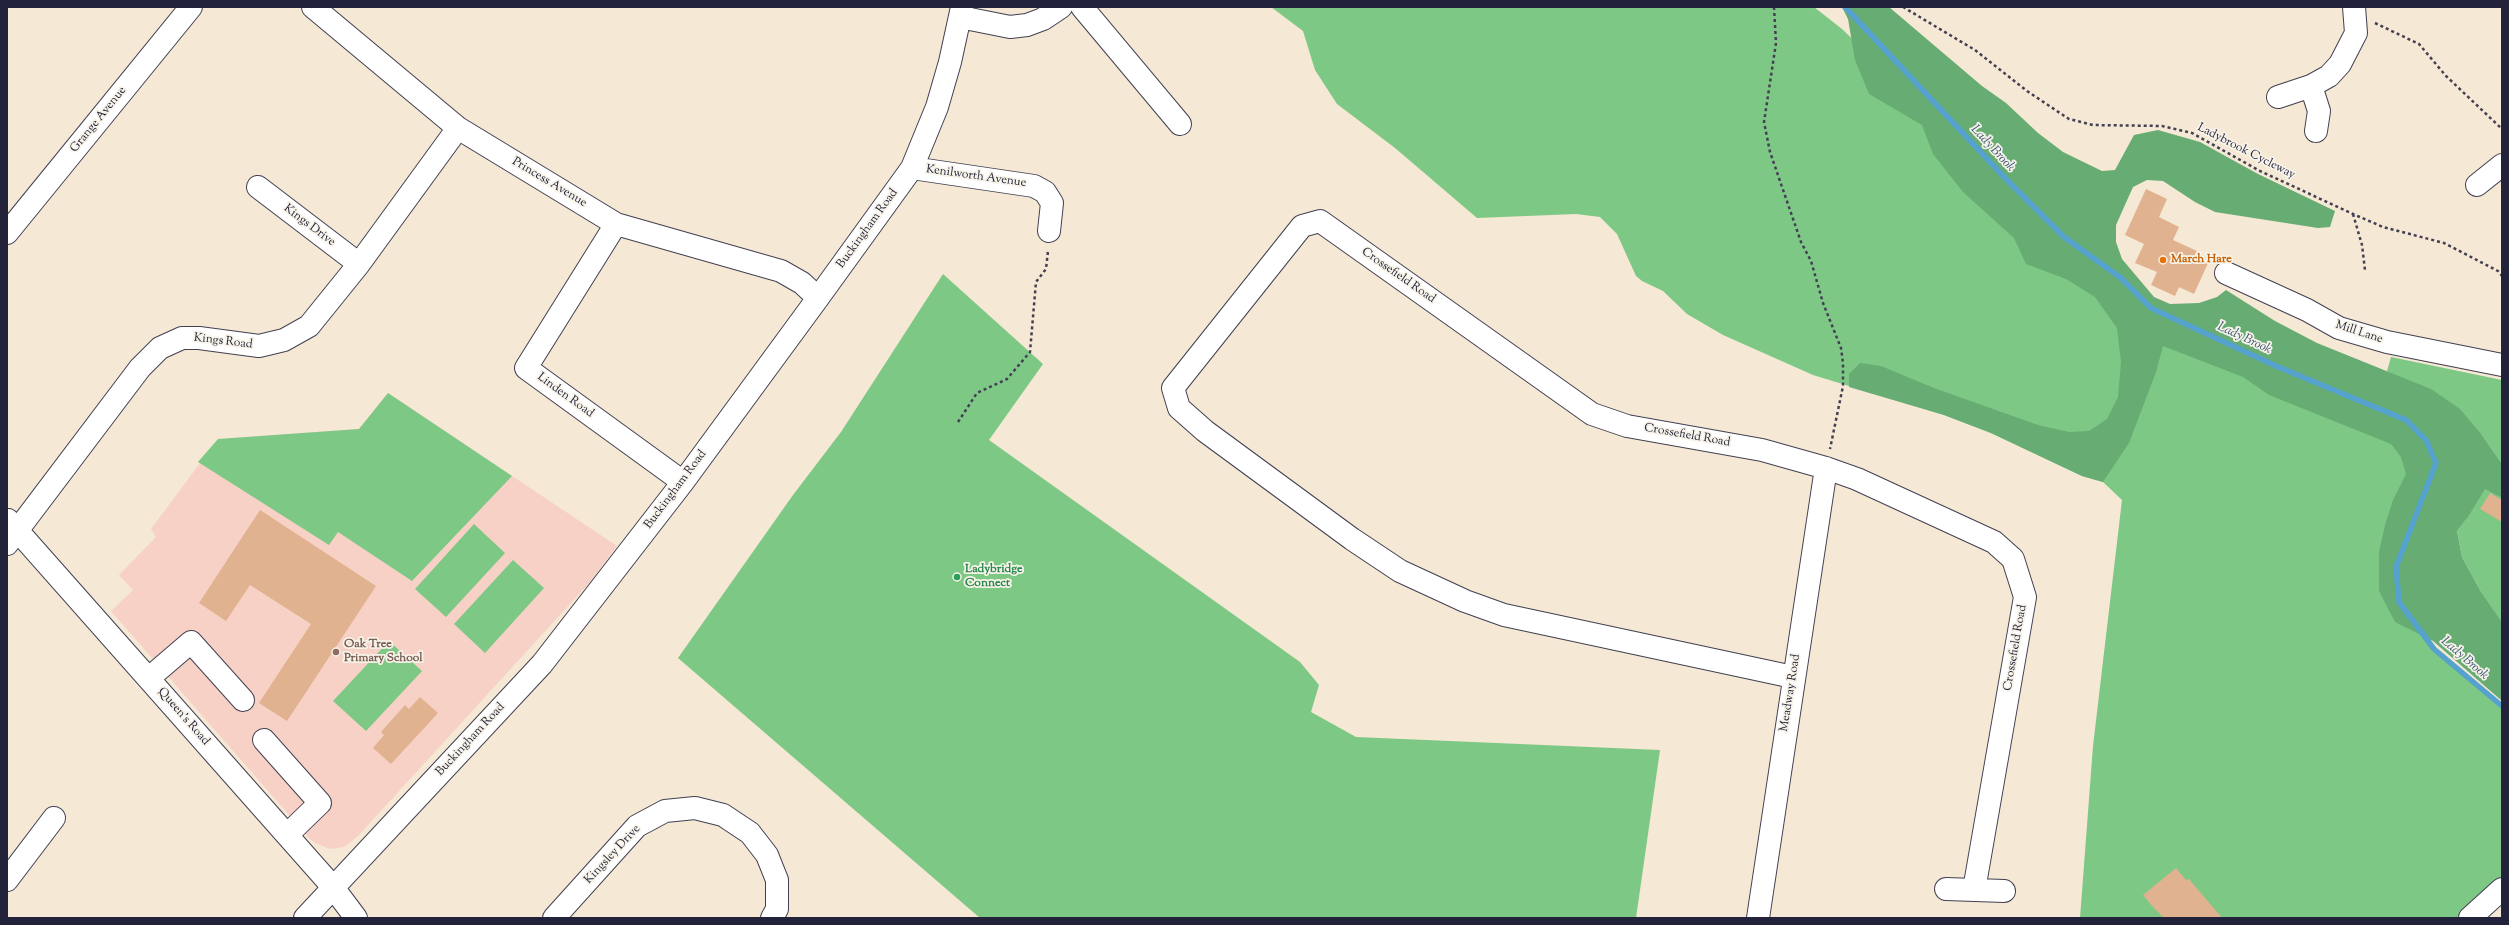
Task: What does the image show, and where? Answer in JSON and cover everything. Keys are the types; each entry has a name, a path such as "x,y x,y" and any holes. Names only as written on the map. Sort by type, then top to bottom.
{"street":[{"name":"Grange Avenue","path":"7,233 191,7"},
{"name":"Princess Avenue","path":"312,7 458,128 616,224 781,271 802,283 818,298"},
{"path":"961,12 1010,27 1027,25 1043,20 1060,7"},
{"path":"1082,7 1180,124"},
{"path":"2278,97 2311,86 2329,76 2340,64 2356,33 2355,10"},
{"name":"Buckingham Road","path":"304,918 332,886 542,664 683,482 818,298 912,168 937,107 961,12"},
{"path":"2311,86 2319,111 2316,131"},
{"name":"Kings Road","path":"11,531 140,368 160,348 182,338 200,338 260,346 284,340 309,326 359,264 458,128"},
{"path":"2477,186 2502,164"},
{"name":"Kenilworth Avenue","path":"912,168 1034,186 1045,192 1052,203 1049,231"},
{"name":"Kings Drive","path":"258,187 359,264"},
{"name":"Crossefield Road","path":"1793,677 1504,615 1465,601 1400,571 1352,539 1205,431 1179,408 1172,388 1302,226 1320,221 1592,414 1627,426 1762,450 1826,468 1857,479 1994,542 2013,558 2025,597 1974,890"},
{"name":"Linden Road","path":"616,224 526,368 683,482"},
{"name":"Mill Lane","path":"2226,273 2307,310 2339,328 2388,342 2502,365"},
{"name":"Meadway Road","path":"1758,918 1793,677 1826,468"},
{"name":"Queen's Road","path":"11,531 149,678 332,886 356,918"},
{"path":"149,678 192,642 243,700"},
{"path":"264,740 320,803 286,835"},
{"name":"Kingsley Drive","path":"554,918 637,826 665,810 695,808 723,815 734,822 750,833 767,855 777,880 777,909 772,918"},
{"path":"7,880 54,818"},
{"path":"1946,889 2004,892"},
{"path":"2470,918 2502,889"}],"path":[{"path":"1774,7 1776,43 1764,122 1770,152 1801,242 1811,261 1823,303 1841,348 1843,363 1843,386 1826,468"},
{"name":"Ladybrook Cycleway","path":"1903,7 1975,50 2027,91 2069,118 2093,125 2118,126 2144,124 2162,126 2192,133 2260,171 2353,214 2383,227 2444,243 2498,272 2502,276"},
{"path":"2355,10 2419,44 2446,76 2502,129"},
{"path":"2353,214 2362,245 2365,270"},
{"path":"958,422 977,393 1007,378 1030,352 1036,282 1046,269 1049,231"}],"shaded area":[{"name":"Oak Tree Primary School","path":"388,393 617,546 590,582 358,836 344,847 330,849 315,843 310,839 111,611 133,590 119,575 156,537 151,529 218,439 359,429"}],"green space":[{"path":"1271,7 1814,7 1842,29 1932,115 2143,297 2426,440 2399,602 2434,649 2502,706 2502,884 2466,918 2080,918 2093,746 2122,500 2103,482 2082,476 1991,433 1944,415 1813,375 1723,335 1687,314 1663,291 1642,281 1636,276 1617,234 1600,217 1576,214 1477,218 1395,148 1337,104 1315,70 1303,31"},
{"path":"1842,7 1889,7 1982,86 2006,103 2038,133 2063,152 2102,171 2115,170 2134,135 2158,130 2200,142 2258,174 2335,211 2330,227 2318,228 2215,212 2195,202 2163,181 2147,180 2133,187 2116,225 2116,242 2122,259 2154,297 2170,304 2199,303 2217,297 2226,290 2275,321 2317,343 2431,389 2460,409 2482,435 2502,464 2502,498 2485,489 2469,516 2457,531 2462,557 2480,590 2502,622 2502,701 2433,641 2395,622 2379,591 2379,552 2385,525 2393,500 2406,474 2401,457 2391,444 2269,395 2243,377 2163,346 2156,372 2129,443 2103,482 2082,476 1991,433 1944,415 1849,387 1849,374 1860,363 1881,366 1934,388 2038,425 2069,432 2089,431 2107,419 2118,397 2121,362 2117,328 2095,297 2066,279 2026,264 2014,238 1963,192 1933,154 1922,125 1869,94 1855,60 1848,19"},
{"name":"Ladybridge Connect","path":"943,274 1043,364 989,440 1300,662 1319,685 1311,712 1356,737 1660,750 1636,918 980,918 678,658 793,495 841,432"},
{"path":"2391,357 2502,380 2502,464 2482,435 2387,371"},
{"path":"388,393 512,476 412,581 338,532 329,545 198,462 218,439 359,429"},
{"path":"2485,488 2502,498 2502,622 2480,590 2462,557 2457,531 2469,516"},
{"path":"474,524 505,553 446,617 415,589"},
{"path":"513,560 544,588 485,653 454,624"},
{"path":"389,641 422,671 366,731 333,701"}],"building":[{"path":"2146,189 2167,199 2159,217 2179,227 2173,240 2197,251 2194,257 2208,263 2194,294 2179,287 2175,296 2151,285 2157,272 2135,263 2144,244 2125,235"},
{"path":"2490,493 2502,500 2502,522 2480,509"},
{"path":"260,510 376,586 287,721 259,703 311,624 250,585 226,621 199,603"},
{"path":"420,697 438,713 391,764 373,748 384,735 381,732 405,705 409,709"},
{"path":"2176,868 2186,880 2189,879 2222,918 2164,918 2153,907 2143,895"}],"waterway":[{"name":"Lady Brook","path":"1845,7 2004,177 2064,237 2121,278 2151,308 2276,366 2406,420 2426,440 2436,463 2396,567 2399,602 2434,649 2502,706"}],"place":[{"name":"March Hare","path":"2163,260"},
{"name":"Ladybridge Connect","path":"957,577"},
{"name":"Oak Tree Primary School","path":"336,652"}]}
